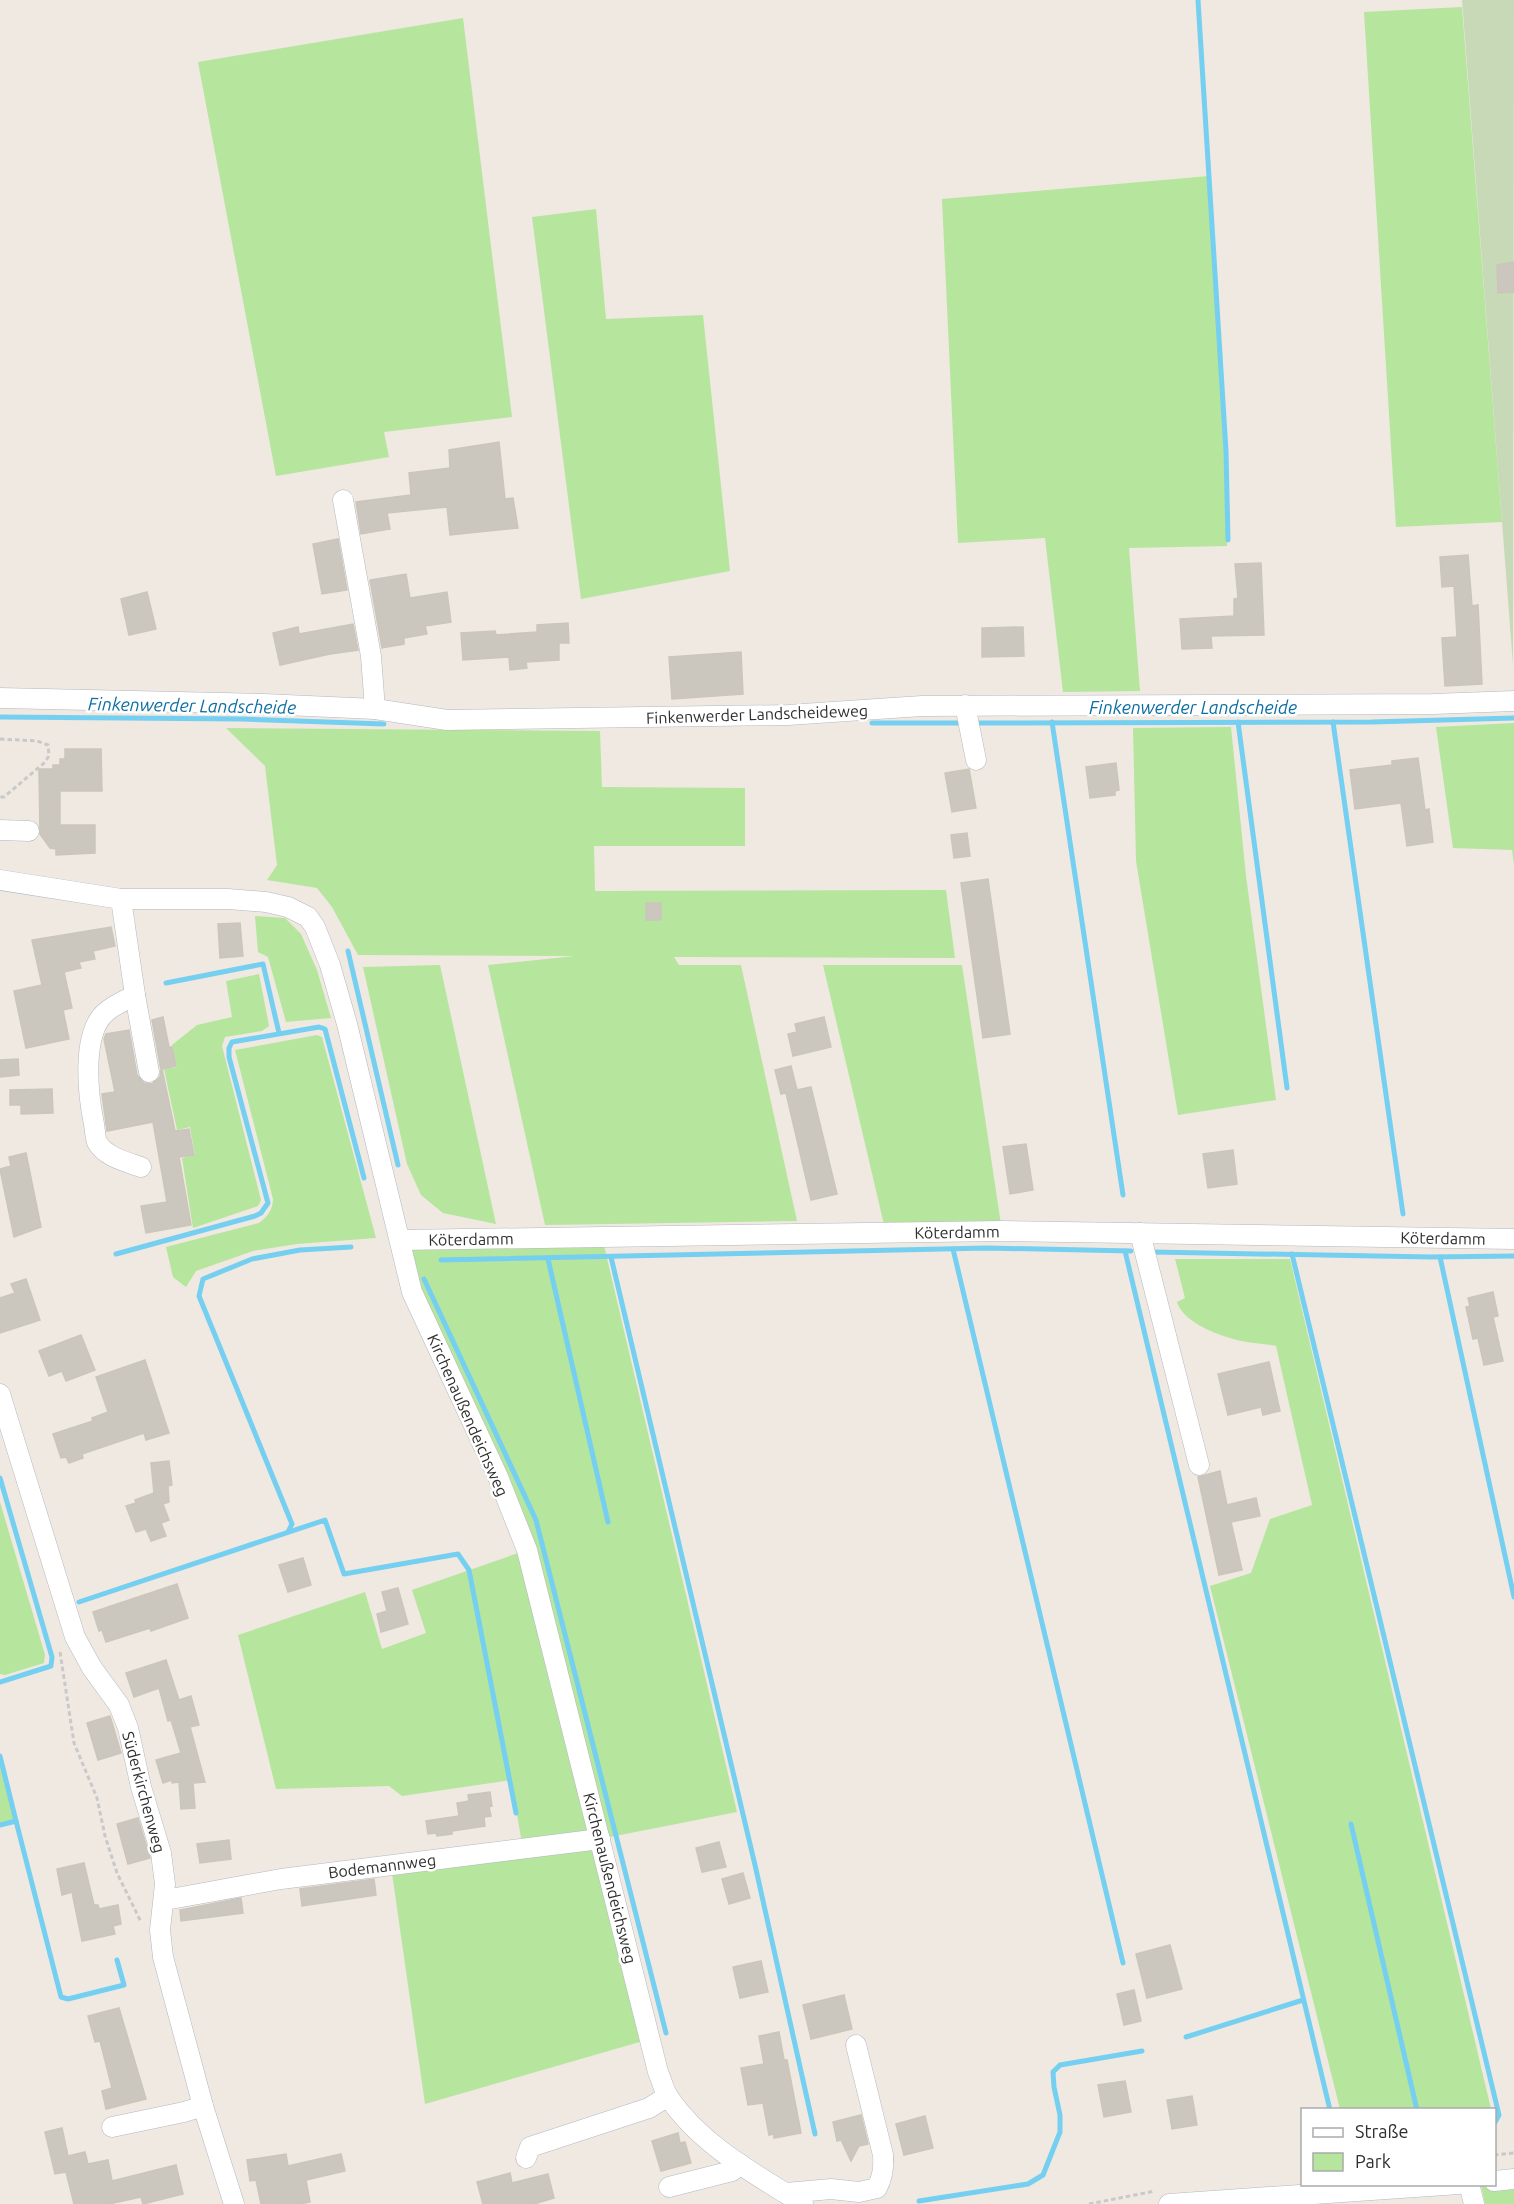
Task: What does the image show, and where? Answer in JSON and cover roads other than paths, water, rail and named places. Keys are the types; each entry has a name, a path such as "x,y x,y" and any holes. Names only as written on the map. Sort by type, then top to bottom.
{"street":[{"path":"343,500 371,656 375,709"},
{"name":"Finkenwerder Landscheideweg","path":"0,698 375,709 447,720 587,720 788,715 922,706 968,717 1514,701"},
{"path":"968,717 976,760"},
{"path":"0,830 30,831"},
{"name":"Kirchenaußendeichsweg","path":"0,880 121,899 228,899 266,902 288,907 309,917 330,965 347,1024 412,1292 498,1477 527,1550 658,2072 668,2096 685,2118 706,2139 740,2164 803,2204"},
{"path":"121,899 148,1072"},
{"path":"135,995 106,1012 97,1025 89,1052 88,1077 89,1100 97,1142 106,1152 118,1159 141,1167"},
{"name":"Köterdamm","path":"401,1240 1002,1231 1514,1239"},
{"path":"1140,1233 1199,1465"},
{"name":"Süderkirchenweg","path":"0,1394 75,1637 92,1668 114,1697 126,1721 141,1787 161,1853 165,1884 160,1930 163,1957 203,2106 234,2204"},
{"name":"Bodemannweg","path":"165,1900 271,1881 600,1839"},
{"path":"786,2193 831,2188 859,2192 877,2188 881,2181 884,2168 883,2155 856,2045"},
{"path":"526,2158 530,2147 649,2108 668,2096"},
{"path":"112,2127 203,2106"},
{"path":"669,2187 732,2171 740,2164"},
{"path":"1496,2181 1514,2179"},
{"path":"1168,2204 1430,2186"},
{"path":"1470,2186 1474,2204"}],"waterway":[{"path":"1198,0 1226,451 1228,540"},
{"name":"Finkenwerder Landscheide","path":"0,717 243,719 384,724"},
{"name":"Finkenwerder Landscheide","path":"973,723 1372,722 1514,718"},
{"path":"1052,722 1123,1195"},
{"path":"1238,722 1287,1088"},
{"path":"1333,722 1403,1214"},
{"name":"Finkenwerder Landscheide","path":"872,723 964,723"},
{"path":"348,951 398,1165"},
{"path":"166,983 263,964 279,1033"},
{"path":"116,1254 255,1216 261,1213 268,1203 229,1057 232,1042 319,1027 325,1029 364,1178"},
{"path":"288,1532 292,1524 199,1296 203,1279 252,1259 300,1250 351,1247"},
{"path":"441,1260 987,1248 1131,1251"},
{"path":"953,1249 1123,1963"},
{"path":"1125,1251 1330,2108"},
{"path":"1152,1252 1431,1257 1514,1256"},
{"path":"1292,1254 1499,2115 1496,2120"},
{"path":"611,1257 755,1865 815,2134"},
{"path":"1440,1257 1514,1597"},
{"path":"548,1259 608,1522"},
{"path":"424,1279 536,1520 666,2033"},
{"path":"0,1478 52,1657 51,1666 0,1682"},
{"path":"79,1602 325,1520 344,1574 458,1554 469,1570 516,1813"},
{"path":"0,1756 16,1821"},
{"path":"0,1825 16,1821 61,1997 68,1999 124,1985 117,1960"},
{"path":"1351,1824 1417,2108"},
{"path":"1186,2037 1303,2000"},
{"path":"919,2201 1028,2184 1043,2175 1060,2132 1060,2115 1053,2072 1060,2065 1142,2051"}]}
